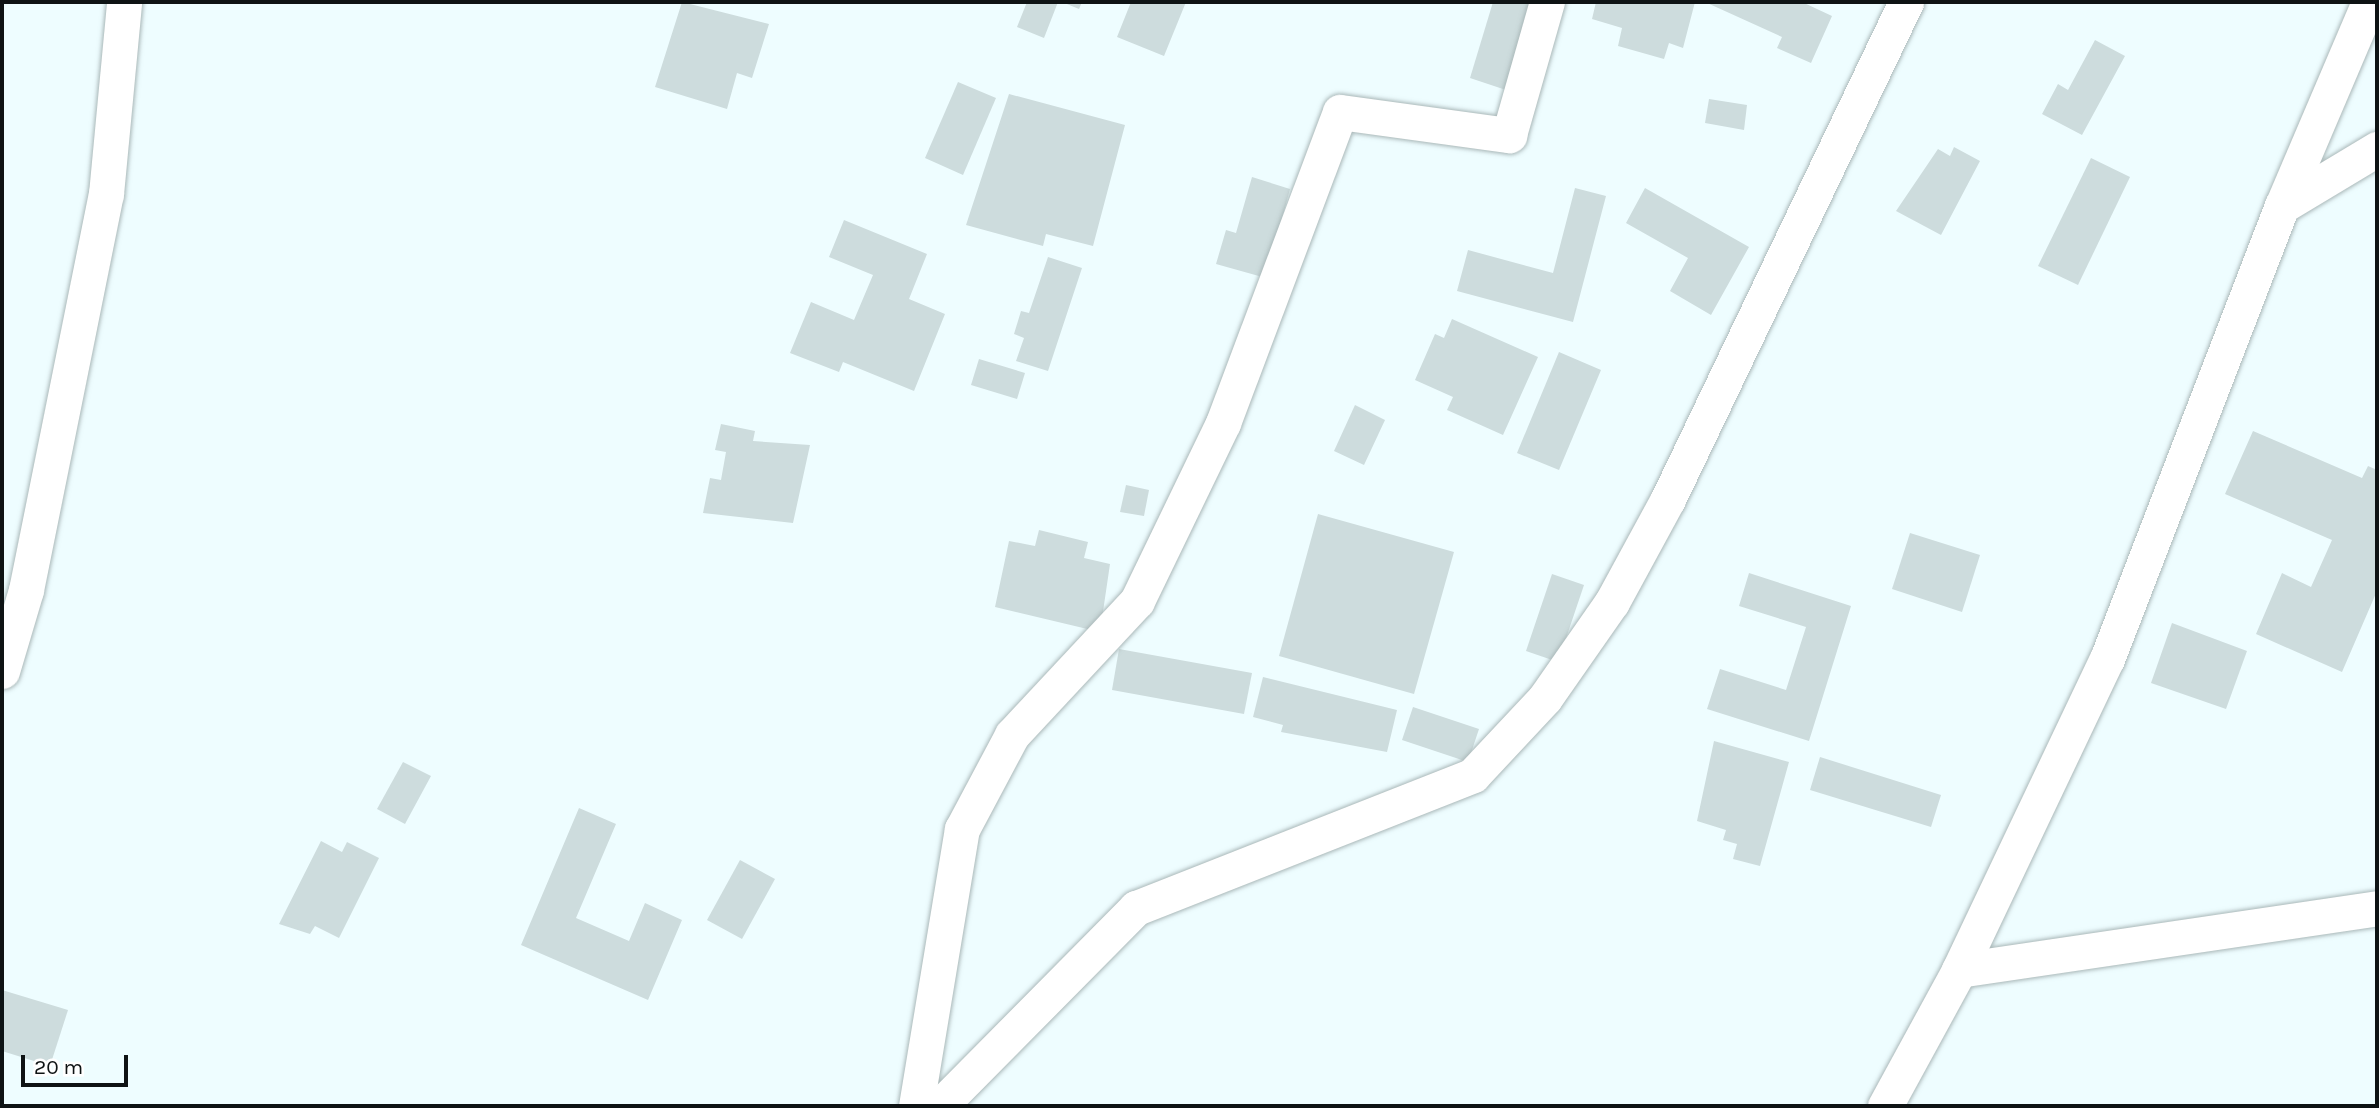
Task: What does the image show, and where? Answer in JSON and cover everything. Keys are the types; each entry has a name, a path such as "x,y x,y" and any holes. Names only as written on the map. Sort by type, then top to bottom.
{"street":[{"path":"2,671 26,590 106,194 124,2"},
{"path":"916,1106 962,829 1012,734 1137,601 1223,423 1340,112 1509,135 1547,2"},
{"path":"940,1106 1136,908 1473,775 1545,698 1612,603 1668,499 1906,2"},
{"path":"1885,1106 1959,970 2107,659 2282,206 2370,2"},
{"path":"2282,206 2377,149"},
{"path":"1959,970 2377,908"}],"building":[{"path":"682,2 769,24 752,78 737,73 727,109 655,87"},
{"path":"1027,2 1058,2 1044,38 1017,27"},
{"path":"1062,2 1082,2 1079,9"},
{"path":"1131,2 1186,2 1164,56 1117,37"},
{"path":"1493,2 1533,2 1506,90 1470,78"},
{"path":"1596,2 1695,2 1683,48 1669,43 1664,59 1618,46 1622,28 1592,19"},
{"path":"1705,2 1802,2 1832,16 1811,63 1777,48 1782,37"},
{"path":"2095,40 2125,56 2082,135 2042,114 2058,84 2068,90"},
{"path":"958,82 996,98 963,175 925,158"},
{"path":"1009,94 1125,125 1093,246 1046,234 1043,246 966,225"},
{"path":"1709,99 1747,105 1744,130 1705,123"},
{"path":"1954,147 1980,161 1941,235 1896,211 1938,149 1950,156"},
{"path":"2091,158 2130,177 2078,285 2038,266"},
{"path":"1252,177 1290,189 1266,278 1216,264 1226,230 1236,233"},
{"path":"1575,188 1606,196 1573,322 1457,291 1468,250 1553,273"},
{"path":"1645,188 1749,247 1711,315 1670,291 1688,258 1626,223"},
{"path":"844,220 927,254 909,299 945,314 914,391 843,362 839,372 790,353 811,302 854,320 873,275 829,257"},
{"path":"1048,257 1082,268 1048,371 1016,361 1024,338 1014,334 1021,311 1029,313"},
{"path":"1452,319 1538,357 1503,435 1447,410 1453,397 1415,380 1435,334 1444,338"},
{"path":"1559,352 1601,370 1559,470 1517,453"},
{"path":"979,359 1025,373 1017,399 971,385"},
{"path":"1355,405 1385,420 1364,465 1334,451"},
{"path":"721,424 755,431 753,441 810,445 793,523 703,513 710,478 721,480 726,452 715,450"},
{"path":"2253,431 2362,478 2368,466 2377,470 2377,591 2342,672 2256,634 2282,573 2311,587 2332,540 2225,494"},
{"path":"1126,485 1149,490 1144,516 1120,512"},
{"path":"1318,514 1454,552 1414,694 1279,656"},
{"path":"1039,530 1088,542 1084,558 1110,564 1100,632 995,607 1009,541 1035,546"},
{"path":"1910,533 1980,555 1962,612 1892,589"},
{"path":"1749,573 1851,606 1809,741 1707,709 1720,669 1786,690 1806,627 1739,606"},
{"path":"1552,574 1584,585 1558,662 1526,651"},
{"path":"2172,623 2247,651 2226,709 2151,683"},
{"path":"1119,649 1252,673 1244,714 1112,690"},
{"path":"1263,677 1397,710 1387,752 1281,732 1283,725 1253,717"},
{"path":"1413,707 1479,729 1468,762 1402,740"},
{"path":"1714,741 1789,762 1760,866 1733,859 1737,844 1723,840 1726,830 1697,821"},
{"path":"1820,757 1941,795 1931,827 1810,790"},
{"path":"403,762 431,776 405,824 377,809"},
{"path":"579,808 616,824 576,918 629,941 645,903 682,920 648,1000 521,945"},
{"path":"321,841 342,852 347,842 379,858 339,938 315,926 310,934 279,924"},
{"path":"740,860 775,879 742,939 707,920"},
{"path":"2,990 68,1010 50,1066 2,1051"}]}
